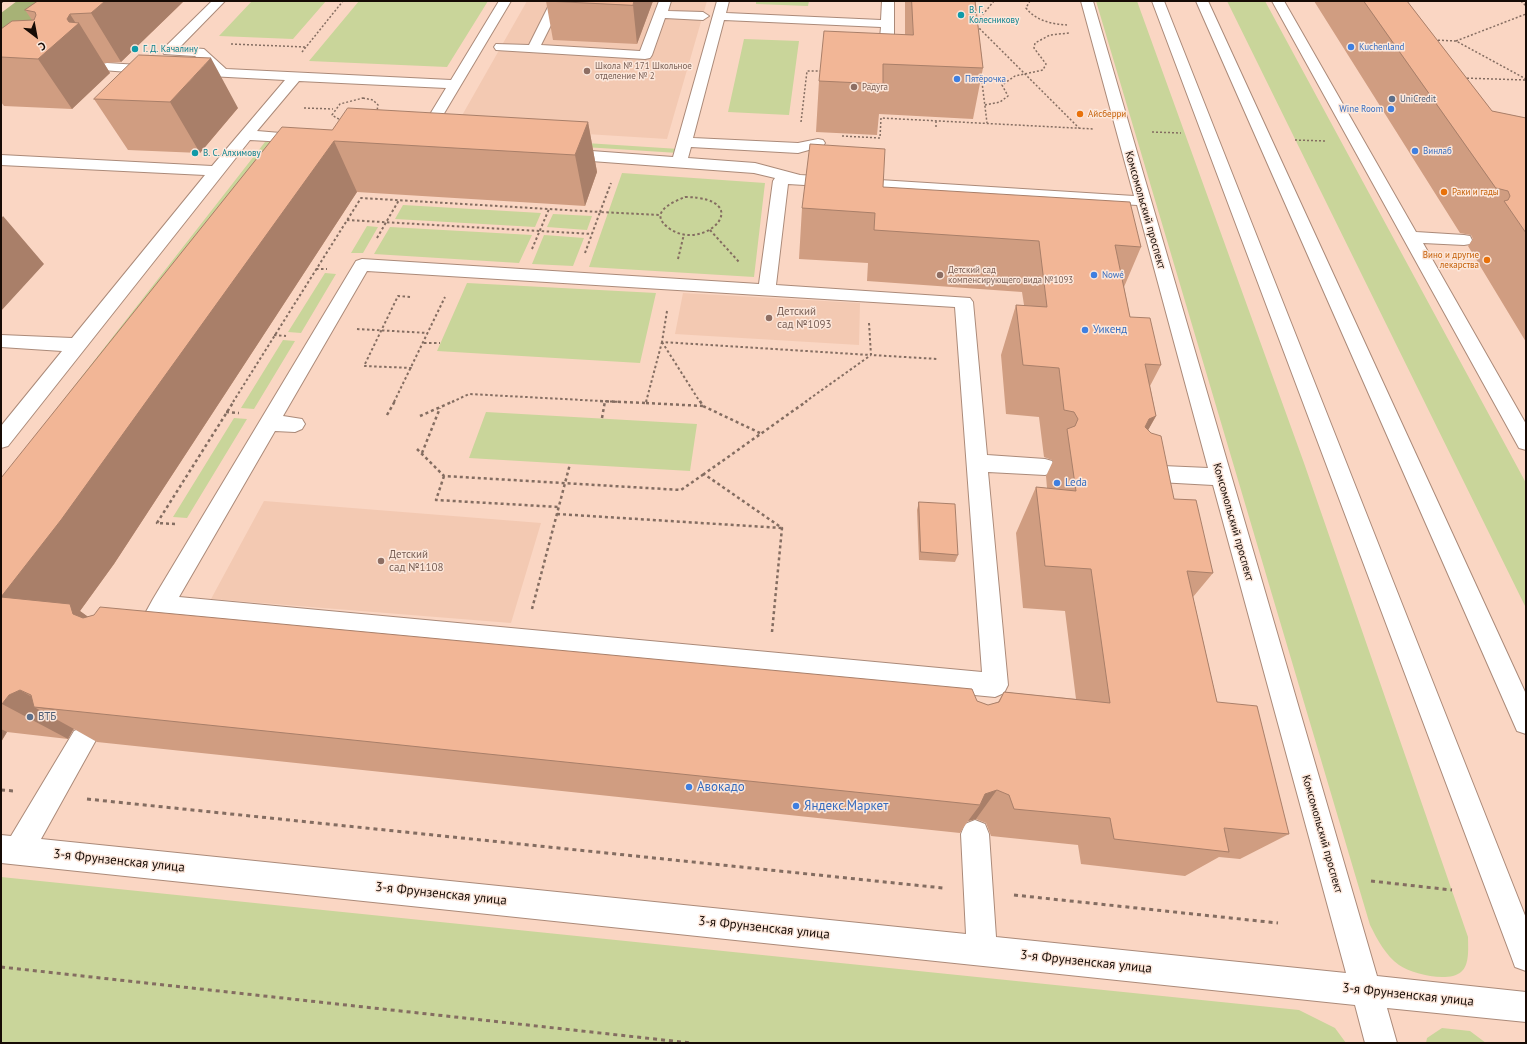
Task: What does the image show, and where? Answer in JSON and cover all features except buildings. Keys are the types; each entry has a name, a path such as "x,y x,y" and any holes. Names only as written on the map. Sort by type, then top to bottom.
{"street":[{"path":"219,1 169,51 199,52 223,73"},
{"path":"433,146 414,145 454,84 505,1"},
{"path":"533,49 557,1"},
{"path":"501,47 645,55 666,1"},
{"path":"679,162 722,1"},
{"path":"887,52 888,1"},
{"name":"Комсомольский проспект","path":"1087,1 1381,1043"},
{"path":"1158,1 1526,956"},
{"path":"1202,1 1526,722"},
{"path":"1278,1 1526,442"},
{"path":"661,14 703,16"},
{"path":"718,16 888,24"},
{"path":"107,67 454,84"},
{"path":"1,440 246,135 289,76"},
{"path":"246,135 319,139"},
{"path":"685,142 798,148 818,143"},
{"path":"550,154 755,168 794,178 1143,201"},
{"path":"1,160 216,171"},
{"path":"767,290 781,181 794,178"},
{"path":"1411,237 1464,240"},
{"path":"139,645 161,606 362,265 964,302 995,685 966,693 769,664 161,606"},
{"path":"1,341 77,345"},
{"path":"269,423 295,424"},
{"path":"978,463 1045,467"},
{"path":"1131,473 1221,478"},
{"path":"10,850 51,795 83,740"},
{"path":"975,834 982,951"},
{"name":"3-я Фрунзенская улица","path":"10,850 1526,1007"}],"path":[{"path":"289,76 305,47 343,1"},
{"path":"975,24 994,1"},
{"path":"1030,1 1026,8 1035,17 1054,23 1072,25"},
{"path":"1521,1 1526,6"},
{"path":"1456,42 1526,14"},
{"path":"974,17 976,32"},
{"path":"975,24 1079,128"},
{"path":"985,105 996,104 1006,99 1008,96 1002,85 1004,82 1025,74 1043,70 1046,64 1034,48 1035,43 1040,39 1057,34 1074,33"},
{"path":"1429,40 1456,42 1526,80"},
{"path":"226,44 305,47"},
{"path":"980,69 987,124"},
{"path":"798,148 807,71 829,72"},
{"path":"1458,78 1526,80"},
{"path":"351,99 373,100 378,105 377,111 370,117 359,121 347,122 337,120 332,115 333,109 340,103 351,99"},
{"path":"841,136 880,138 881,118 1098,129"},
{"path":"936,121 936,127"},
{"path":"1150,132 1185,134"},
{"path":"1295,140 1327,141"},
{"path":"685,197 700,198 713,202 719,207 722,213 721,219 717,225 710,230 693,234 674,232 666,228 661,222 660,216 662,209 668,204 685,197"},
{"path":"362,265 399,200"},
{"path":"521,274 549,209"},
{"path":"576,278 600,212 660,216"},
{"path":"346,220 592,234"},
{"path":"387,415 412,368 457,270"},
{"path":"646,403 662,342 672,284"},
{"path":"412,368 364,366 398,296 414,297"},
{"path":"869,296 870,355"},
{"path":"437,298 444,298"},
{"path":"325,328 428,333"},
{"path":"662,342 969,361"},
{"path":"662,342 703,406"},
{"path":"424,343 440,343"},
{"path":"417,449 444,476 681,490 870,355"},
{"path":"420,416 469,394 605,400 703,406 760,433"},
{"path":"602,418 605,400"},
{"path":"422,453 440,408"},
{"path":"523,640 570,464"},
{"path":"704,474 782,528"},
{"path":"444,476 436,500 559,507"},
{"path":"557,514 782,528"},
{"path":"769,664 782,528"},
{"path":"1,790 1278,923"},
{"path":"1370,881 1452,890"},
{"path":"1,967 690,1043"}],"shaded area":[{"name":"Школа № 171 Школьное отделение № 2","path":"527,1 707,1 667,139 456,126"},
{"name":"Детский сад №1093","path":"683,293 860,303 859,345 675,334"},
{"name":"Детский сад №1108","path":"264,501 541,523 511,623 211,599"}],"green space":[{"path":"17,1 94,1 1,55 1,13"},
{"path":"252,1 326,1 293,39 219,36"},
{"path":"359,1 488,1 447,67 309,61"},
{"path":"756,1 809,1 808,6 756,4"},
{"path":"1096,1 1137,1 1304,463 1468,937 1468,956 1466,965 1461,972 1455,975 1448,977 1430,976 1412,971 1399,965 1386,952 1370,925"},
{"path":"1227,1 1265,1 1526,483 1526,608"},
{"path":"744,39 799,41 789,115 728,112"},
{"path":"430,133 679,149 678,153 428,137"},
{"path":"265,142 272,142 1,480"},
{"path":"622,173 765,183 754,277 589,267"},
{"path":"403,205 541,213 535,227 395,219"},
{"path":"553,214 592,216 587,230 547,227"},
{"path":"367,226 378,227 363,253 351,253"},
{"path":"390,227 532,235 519,263 374,254"},
{"path":"544,235 584,238 573,266 532,264"},
{"path":"325,273 336,274 301,333 288,332"},
{"path":"467,283 656,293 640,363 437,351"},
{"path":"283,340 295,341 254,409 241,408"},
{"path":"486,412 697,424 690,471 469,458"},
{"path":"234,418 247,419 187,518 173,517"},
{"path":"1,877 1299,1010 1335,1028 1346,1043 1,1043"},
{"path":"1442,1028 1470,1031 1486,1043 1426,1043 1427,1038"}],"place":[{"name":"В. Г. Колесникову","path":"961,15"},
{"name":"Kuchenland","path":"1351,47"},
{"name":"Г. Д. Качалину","path":"135,49"},
{"name":"Школа № 171 Школьное отделение № 2","path":"587,71"},
{"name":"Пятёрочка","path":"957,79"},
{"name":"Радуга","path":"854,87"},
{"name":"UniCredit","path":"1392,99"},
{"name":"Wine Room","path":"1391,109"},
{"name":"Айсберри","path":"1080,114"},
{"name":"Винлаб","path":"1415,151"},
{"name":"В. С. Алхимову","path":"195,153"},
{"name":"Раки и гады","path":"1444,192"},
{"name":"Вино и другие лекарства","path":"1487,260"},
{"name":"Детский сад компенсирующего вида №1093","path":"940,275"},
{"name":"Nowé","path":"1094,275"},
{"name":"Детский сад №1093","path":"769,318"},
{"name":"Уикенд","path":"1085,330"},
{"name":"Leda","path":"1057,483"},
{"name":"Детский сад №1108","path":"381,561"},
{"name":"ВТБ","path":"30,717"},
{"name":"Авокадо","path":"689,787"},
{"name":"Яндекс.Маркет","path":"796,806"}]}
